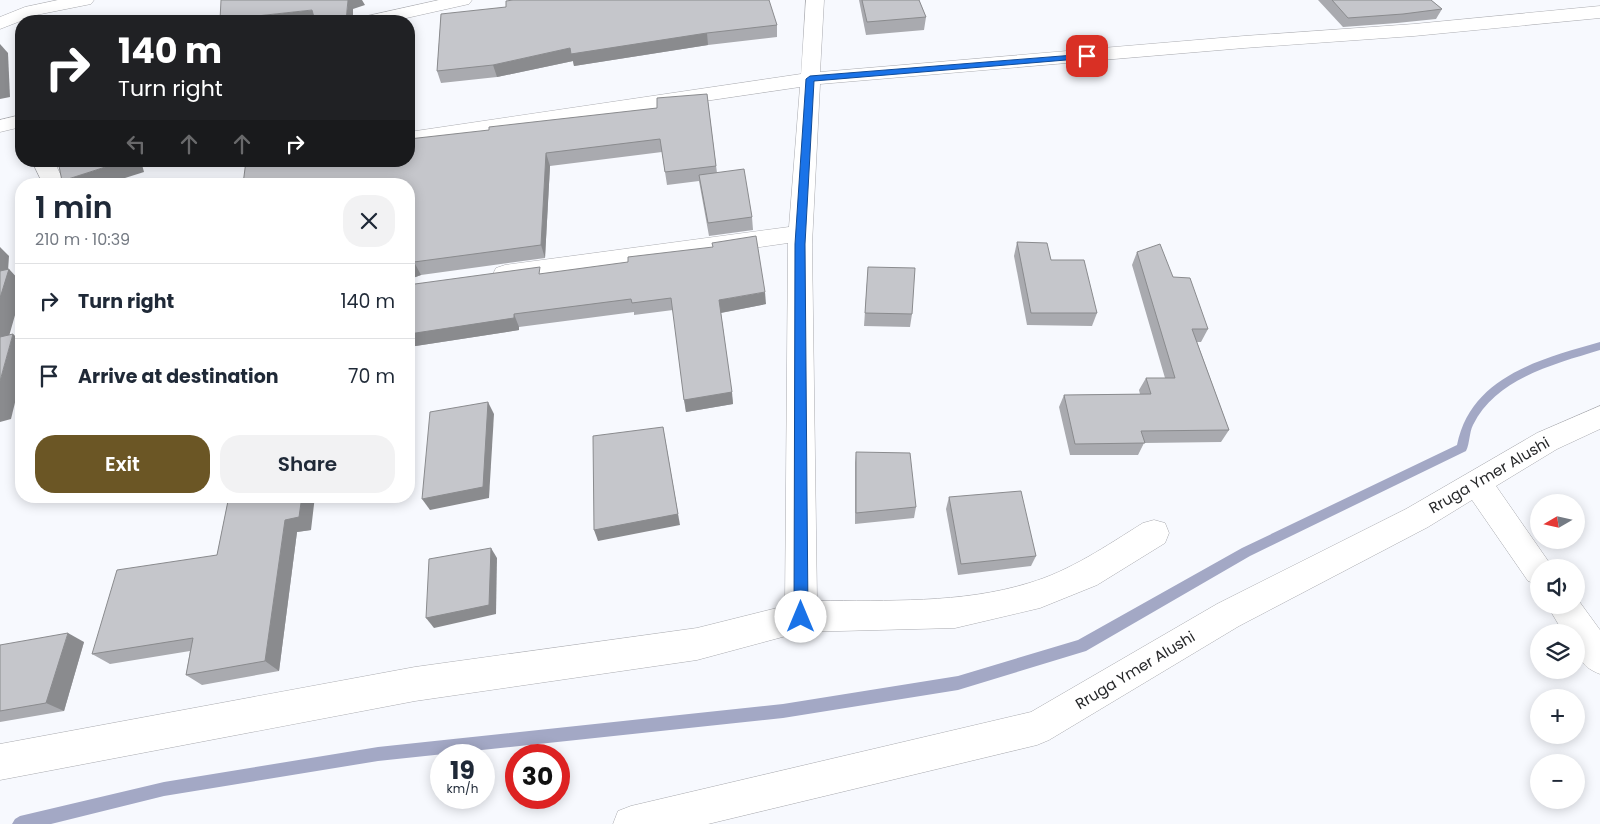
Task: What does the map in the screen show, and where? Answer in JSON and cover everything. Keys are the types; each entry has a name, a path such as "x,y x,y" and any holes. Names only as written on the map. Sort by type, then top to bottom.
{"street":[{"path":"23,15 85,0"},
{"path":"397,15 463,0"},
{"path":"801,617 801,233 815,0"},
{"path":"415,137 810,79 890,74 1244,42 1414,30 1600,12"},
{"path":"0,23 15,18"},
{"path":"480,278 801,233"},
{"name":"Rruga Ymer Alushi","path":"631,824 1037,728 1228,615 1417,518 1547,441 1600,416"},
{"path":"1476,482 1531,559"},
{"path":"0,762 415,684 697,644 801,617 955,613 1029,598 1086,575 1154,533"},
{"path":"1569,614 1600,658"}],"building":[{"path":"221,0 348,0 347,15 313,15 312,10 266,15 220,15"},
{"path":"769,0 777,25 707,33 571,54 570,48 493,65 437,71 441,14 506,7 506,1"},
{"path":"862,0 919,0 926,17 867,22"},
{"path":"1332,0 1431,0 1442,9 1348,18"},
{"path":"707,94 716,166 665,172 660,139 546,153 541,245 415,262 415,178 244,178 245,167 415,167 415,138 489,130 489,127 657,108 657,98"},
{"path":"59,167 105,167 71,178 61,178"},
{"path":"744,169 752,217 708,223 699,175"},
{"path":"756,236 765,292 719,300 732,392 684,400 671,298 632,303 631,299 514,314 514,318 415,333 415,284 540,267 539,274 628,262 628,257 713,247 712,243"},
{"path":"1017,242 1047,243 1051,260 1084,260 1097,313 1031,313"},
{"path":"1160,244 1173,277 1190,278 1208,329 1192,329 1229,430 1141,431 1145,443 1075,444 1064,395 1151,394 1146,378 1175,378 1137,252"},
{"path":"868,267 915,268 912,314 865,313"},
{"path":"9,269 0,298 0,271"},
{"path":"13,334 0,381 0,337"},
{"path":"488,402 483,487 422,499 430,412"},
{"path":"663,427 678,514 594,530 593,436"},
{"path":"856,452 910,453 916,507 856,513"},
{"path":"1021,491 1036,556 961,564 949,497"},
{"path":"228,503 301,503 299,517 285,520 265,661 186,675 193,638 92,654 117,570 217,555"},
{"path":"491,548 489,605 426,618 429,559"},
{"path":"68,633 46,703 0,711 0,645"}],"waterway":[{"path":"20,824 164,789 378,754 783,711 958,683 1081,646 1246,552 1462,448 1469,422 1480,405 1509,380 1544,364 1600,346"}],"route":[{"path":"801,617 800,244 810,79 890,74 1087,56"}]}
